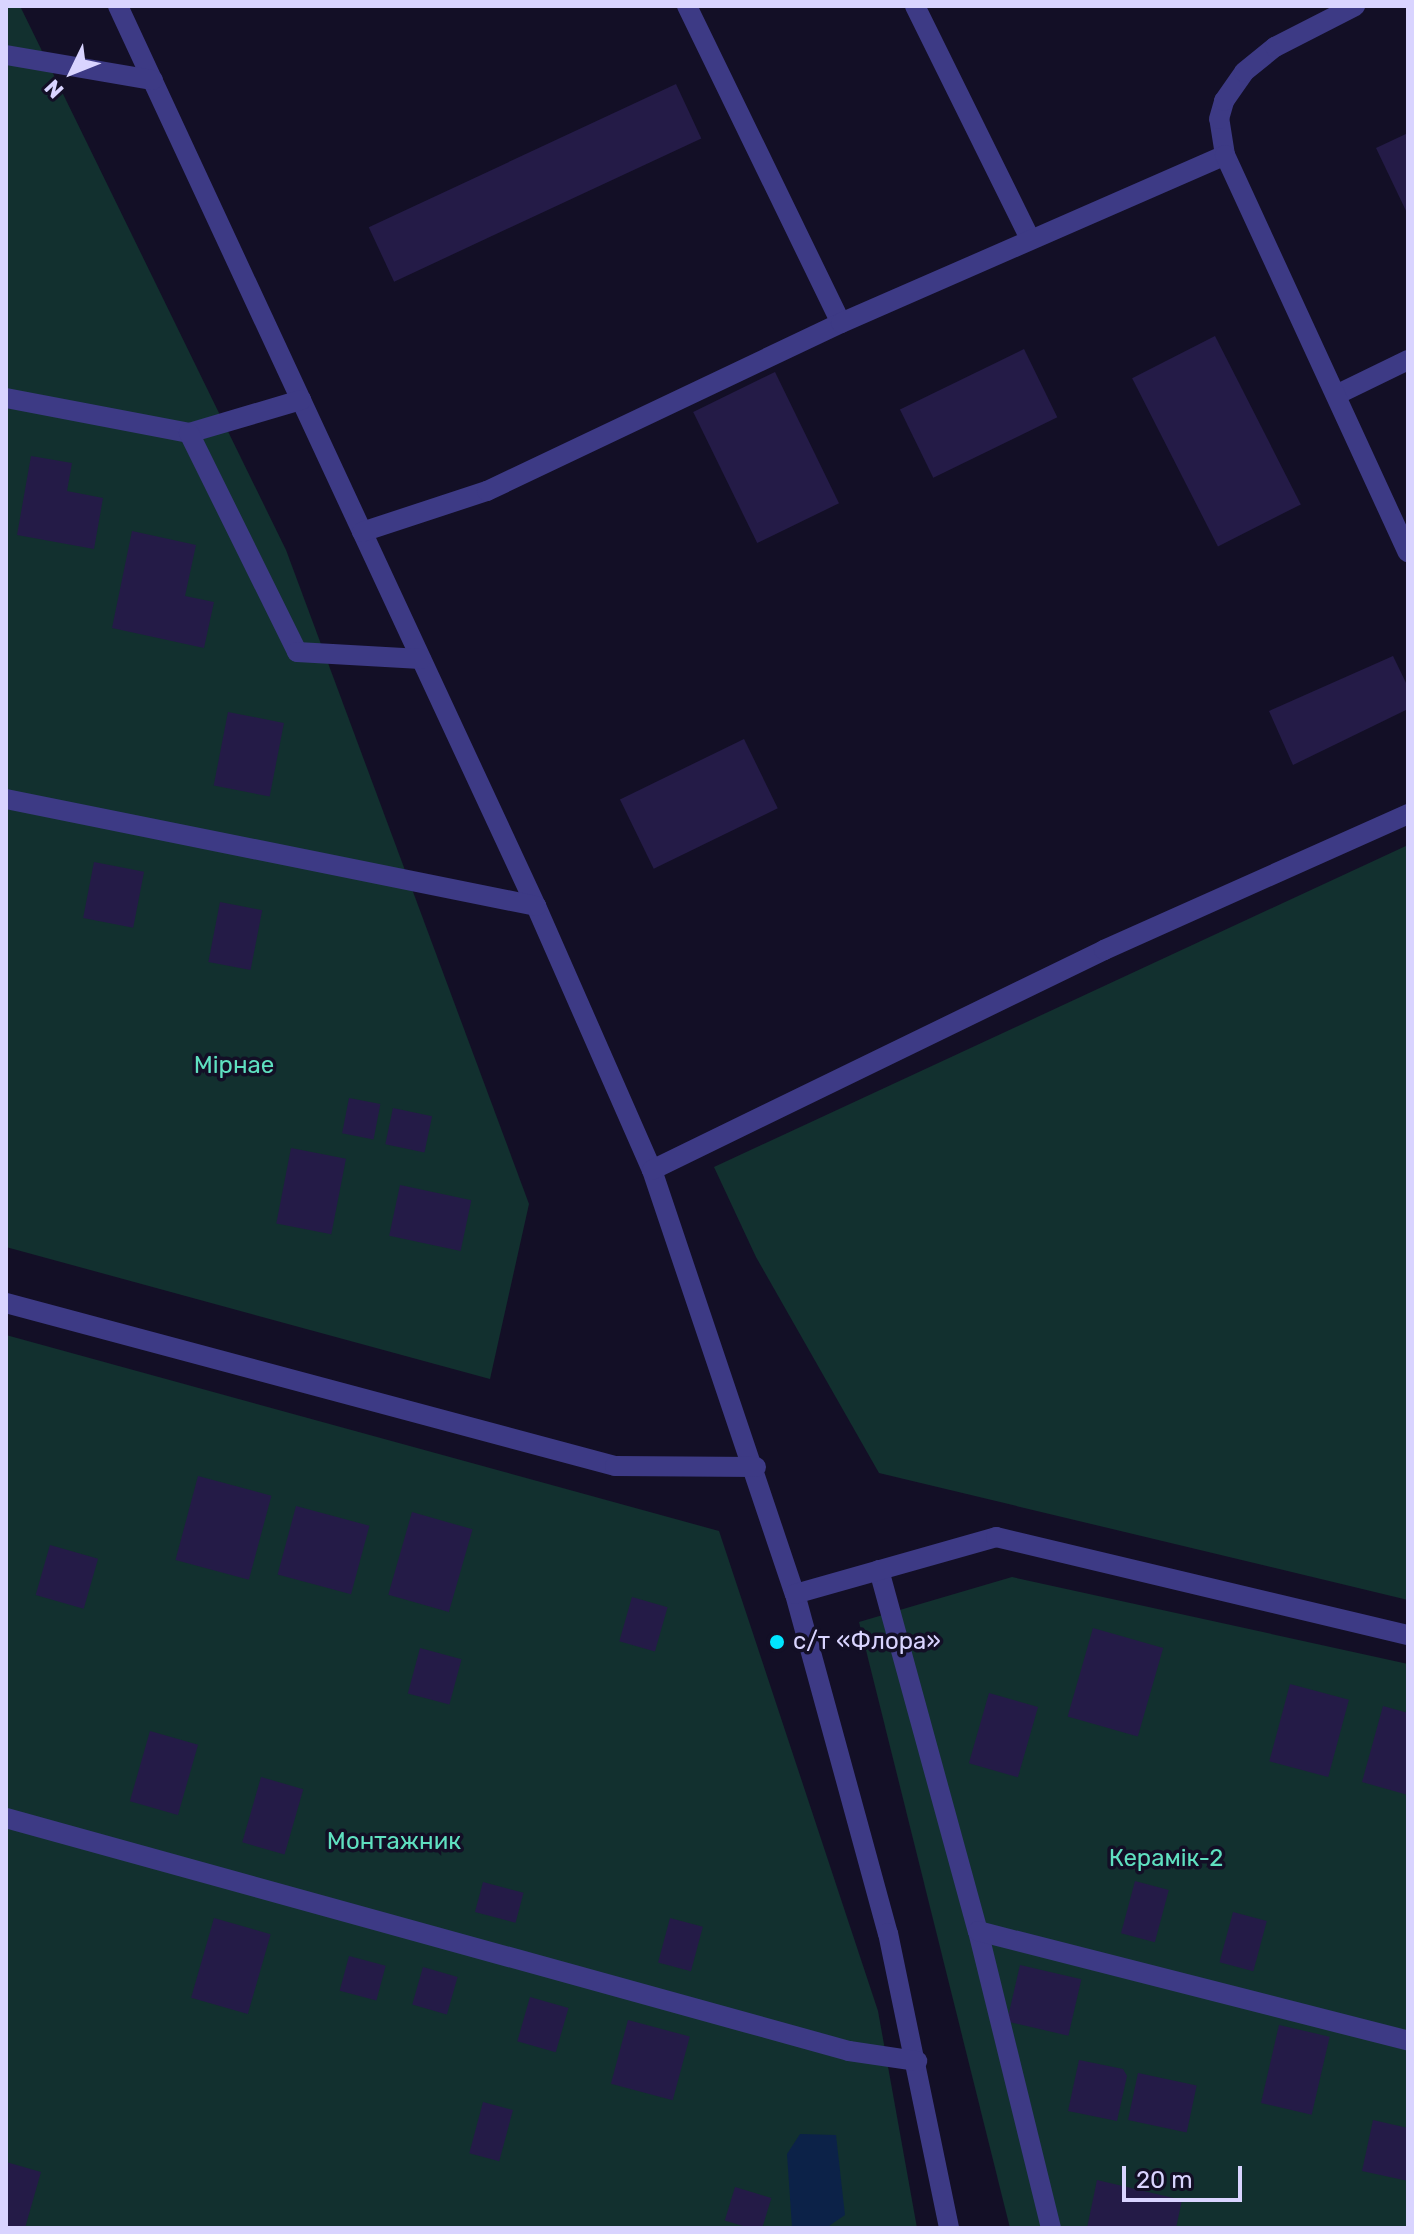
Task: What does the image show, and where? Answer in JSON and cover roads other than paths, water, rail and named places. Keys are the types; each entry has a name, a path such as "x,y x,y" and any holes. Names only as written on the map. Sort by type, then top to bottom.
{"street":[{"path":"118,6 536,906 652,1170 756,1467 795,1594 888,1933 917,2061 949,2228"},
{"path":"687,6 841,323"},
{"path":"915,6 1030,239"},
{"path":"1355,6 1275,47 1244,72 1224,101 1219,119 1225,155 1408,552"},
{"path":"6,55 153,80"},
{"path":"362,532 487,491 841,323 1225,155"},
{"path":"1336,395 1408,360"},
{"path":"6,398 189,433 301,400"},
{"path":"189,433 297,652 421,659"},
{"path":"6,799 536,906"},
{"path":"652,1170 1104,950 1408,814"},
{"path":"6,1303 615,1466 756,1467"},
{"path":"795,1594 996,1537 1408,1635"},
{"path":"879,1570 978,1931 1051,2228"},
{"path":"6,1818 849,2051 917,2061"},
{"path":"978,1931 1408,2041"}],"water":[{"path":"800,2134 836,2135 845,2215 826,2228 792,2227 787,2154"}],"place":[{"name":"с/т «Флора»","path":"777,1642"}],"park label":[{"name":"Мірнае","path":"234,1066"},
{"name":"Монтажник","path":"394,1842"},
{"name":"Керамік-2","path":"1166,1859"}]}
